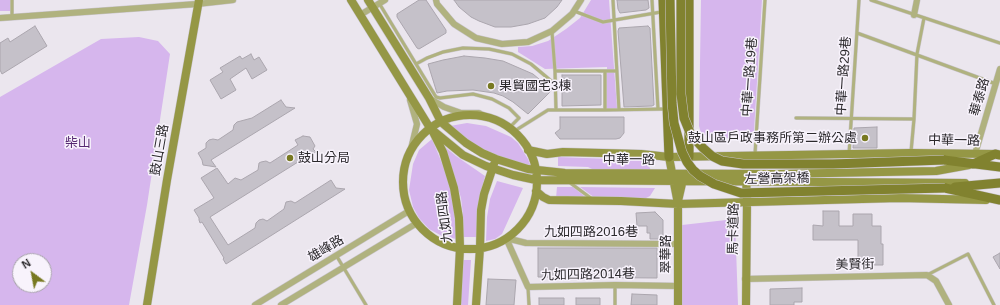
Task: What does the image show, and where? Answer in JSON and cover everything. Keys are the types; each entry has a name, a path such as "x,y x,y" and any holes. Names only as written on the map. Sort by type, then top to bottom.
{"main road":[{"path":"663,0 662,109 669,157"},
{"name":"左營高架橋","path":"670,0 672,103 674,123 682,152 687,162 700,176 714,184 741,193 945,188"},
{"name":"左營高架橋","path":"680,0 681,94 684,118 691,135 712,156 722,161 743,164 833,164 944,160"},
{"path":"689,0 689,157"},
{"name":"中華一路","path":"971,164 998,155"},
{"name":"中華一路","path":"944,160 1000,167"},
{"name":"中華一路","path":"945,188 998,183"},
{"path":"945,188 999,199"}],"street":[{"path":"0,18 233,0"},
{"name":"中華一路","path":"352,0 431,129 464,155 492,168 513,175 536,180 746,177 998,183"},
{"path":"436,0 437,4 454,24 476,38 502,44 528,42 552,32 572,14 580,0"},
{"path":"914,15 917,0"},
{"name":"鼓山三路","path":"147,305 198,2"},
{"path":"360,15 376,3"},
{"name":"中華一路","path":"376,3 441,122 466,143 482,153 535,171 673,177"},
{"name":"華泰路","path":"976,154 1000,68"},
{"path":"406,89 414,110 417,124 410,153"},
{"path":"429,98 444,107 461,113 479,113 511,130 522,140 528,150 535,171 536,180 536,191 533,202 523,223 506,238 480,248 460,248 444,244 417,224 409,211 403,188 405,164 419,139 441,122 456,117 467,116 488,118"},
{"name":"九如四路","path":"431,129 443,152 454,188 459,218 460,248 457,305"},
{"name":"中華一路","path":"528,150 547,154 563,152 669,157 911,153 998,155"},
{"name":"馬卡道路","path":"746,305 746,177 755,156"},
{"name":"翠華路","path":"669,157 678,204 678,305"},
{"name":"翠華路","path":"678,204 689,157"},
{"path":"476,305 481,210 492,168 496,159"},
{"name":"中華一路","path":"746,177 936,170 971,164"},
{"path":"536,191 543,197 550,200 594,200 678,204 899,198 999,199"},
{"name":"雄峰路","path":"255,305 409,211"},
{"name":"雄峰路","path":"281,305 417,224"},
{"name":"九如四路2016巷","path":"506,238 526,243 678,244"},
{"name":"九如四路2014巷","path":"506,238 528,287 615,285 678,286"},
{"path":"926,275 936,281 949,305"},
{"name":"美賢街","path":"745,279 926,275"}],"lane":[{"path":"12,0 12,17"},
{"path":"612,0 619,110"},
{"path":"511,130 548,110 662,109 652,0"},
{"name":"中華一路19巷","path":"755,156 765,0"},
{"name":"中華一路29巷","path":"848,154 859,0"},
{"path":"871,0 1000,43"},
{"path":"376,3 436,97 440,98 473,94 492,99 509,108 519,118 511,130"},
{"path":"574,11 603,22 663,12"},
{"path":"911,153 917,54 924,18"},
{"path":"552,32 556,85 556,110"},
{"path":"857,33 996,84"},
{"path":"416,64 442,52 463,48 489,49 512,54 531,64 556,85"},
{"path":"555,71 617,71"},
{"path":"605,71 605,110"},
{"path":"796,118 914,119"},
{"path":"566,180 594,200"},
{"path":"926,275 968,254 994,305"},
{"path":"336,255 366,305"},
{"path":"615,285 615,305"},
{"path":"528,287 529,305"}],"green space":[{"path":"0,0 10,0 10,11 0,11"},
{"path":"591,0 609,0 617,108 607,108 607,67 545,69 518,52 518,47 532,46 548,41 566,29 580,18"},
{"path":"701,0 762,0 754,131 750,137 712,139 701,133 699,126"},
{"name":"柴山","path":"139,37 158,41 170,54 147,205 129,305 0,305 0,97 101,39"},
{"path":"467,123 486,126 511,137 518,143 531,167 500,158 482,150 450,126"},
{"path":"432,139 444,168 453,197 456,218 456,239 442,236 429,229 419,218 413,207 409,190 413,164 419,150"},
{"path":"444,146 485,176 479,202 478,237 463,237 461,198"},
{"path":"558,157 640,160 647,163 651,170 596,171 588,167 558,166"},
{"path":"497,181 523,188 502,234 495,239 486,241 487,217 490,199"},
{"path":"557,187 573,187 587,198 556,198"},
{"path":"580,187 655,188 650,196 644,199 595,198"},
{"path":"735,219 738,305 682,305 682,225"},
{"path":"461,260 471,260 468,305 459,305"}],"building":[{"path":"419,0 426,0 446,30 446,33 419,49 397,17 397,14"},
{"path":"454,0 562,0 545,18 528,24 511,27 495,27 471,17 459,7"},
{"path":"617,0 648,0 649,8 646,10 620,13"},
{"path":"35,26 47,46 2,74 0,70 0,43 8,38 10,42"},
{"path":"648,26 650,28 654,105 624,107 618,31 619,28"},
{"path":"251,54 254,60 259,57 267,70 252,79 246,68 230,79 236,90 221,99 210,80 223,72 220,68 240,56 242,59"},
{"name":"果貿國宅3棟","path":"464,56 503,61 533,74 552,90 528,114 513,102 494,93 473,90 437,93 428,64"},
{"path":"562,75 601,75 601,105 562,106"},
{"path":"281,100 286,107 295,108 211,160 216,167 203,165 198,153 206,148 206,143 209,140 218,140 233,130 234,125 237,122 252,118"},
{"path":"560,117 624,117 624,133 620,138 616,139 560,139 555,133 560,129"},
{"name":"鼓山區戶政事務所第二辦公處","path":"877,127 877,148 853,148 854,128"},
{"name":"鼓山分局","path":"303,136 310,137 315,146 313,149 316,152 210,217 228,245 255,228 256,223 259,220 263,219 267,221 284,209 286,202 291,201 295,203 331,180 336,188 345,189 226,264 223,259 224,258 202,222 200,223 194,210 214,198 201,178 217,168 228,184 235,178 241,180 258,170 259,163 266,161 270,163 298,145 295,140"},
{"path":"823,211 839,211 839,226 853,226 853,214 872,214 872,226 881,226 883,265 858,265 858,240 813,240 813,225 823,226"},
{"path":"655,212 663,220 663,239 650,239 650,233 647,233 647,226 637,226 636,213"},
{"path":"538,248 657,248 657,278 538,277"},
{"path":"1000,253 1000,269 993,257"},
{"path":"488,279 516,280 514,305 486,305"},
{"path":"802,288 802,302 794,302 794,305 770,305 770,289"},
{"path":"632,294 657,295 657,305 631,305"},
{"path":"539,298 564,298 564,305 539,305"},
{"path":"576,298 600,298 600,305 576,305"}],"place":[{"name":"果貿國宅3棟","path":"491,86"},
{"name":"鼓山區戶政事務所第二辦公處","path":"865,138"},
{"name":"鼓山分局","path":"290,158"}]}
